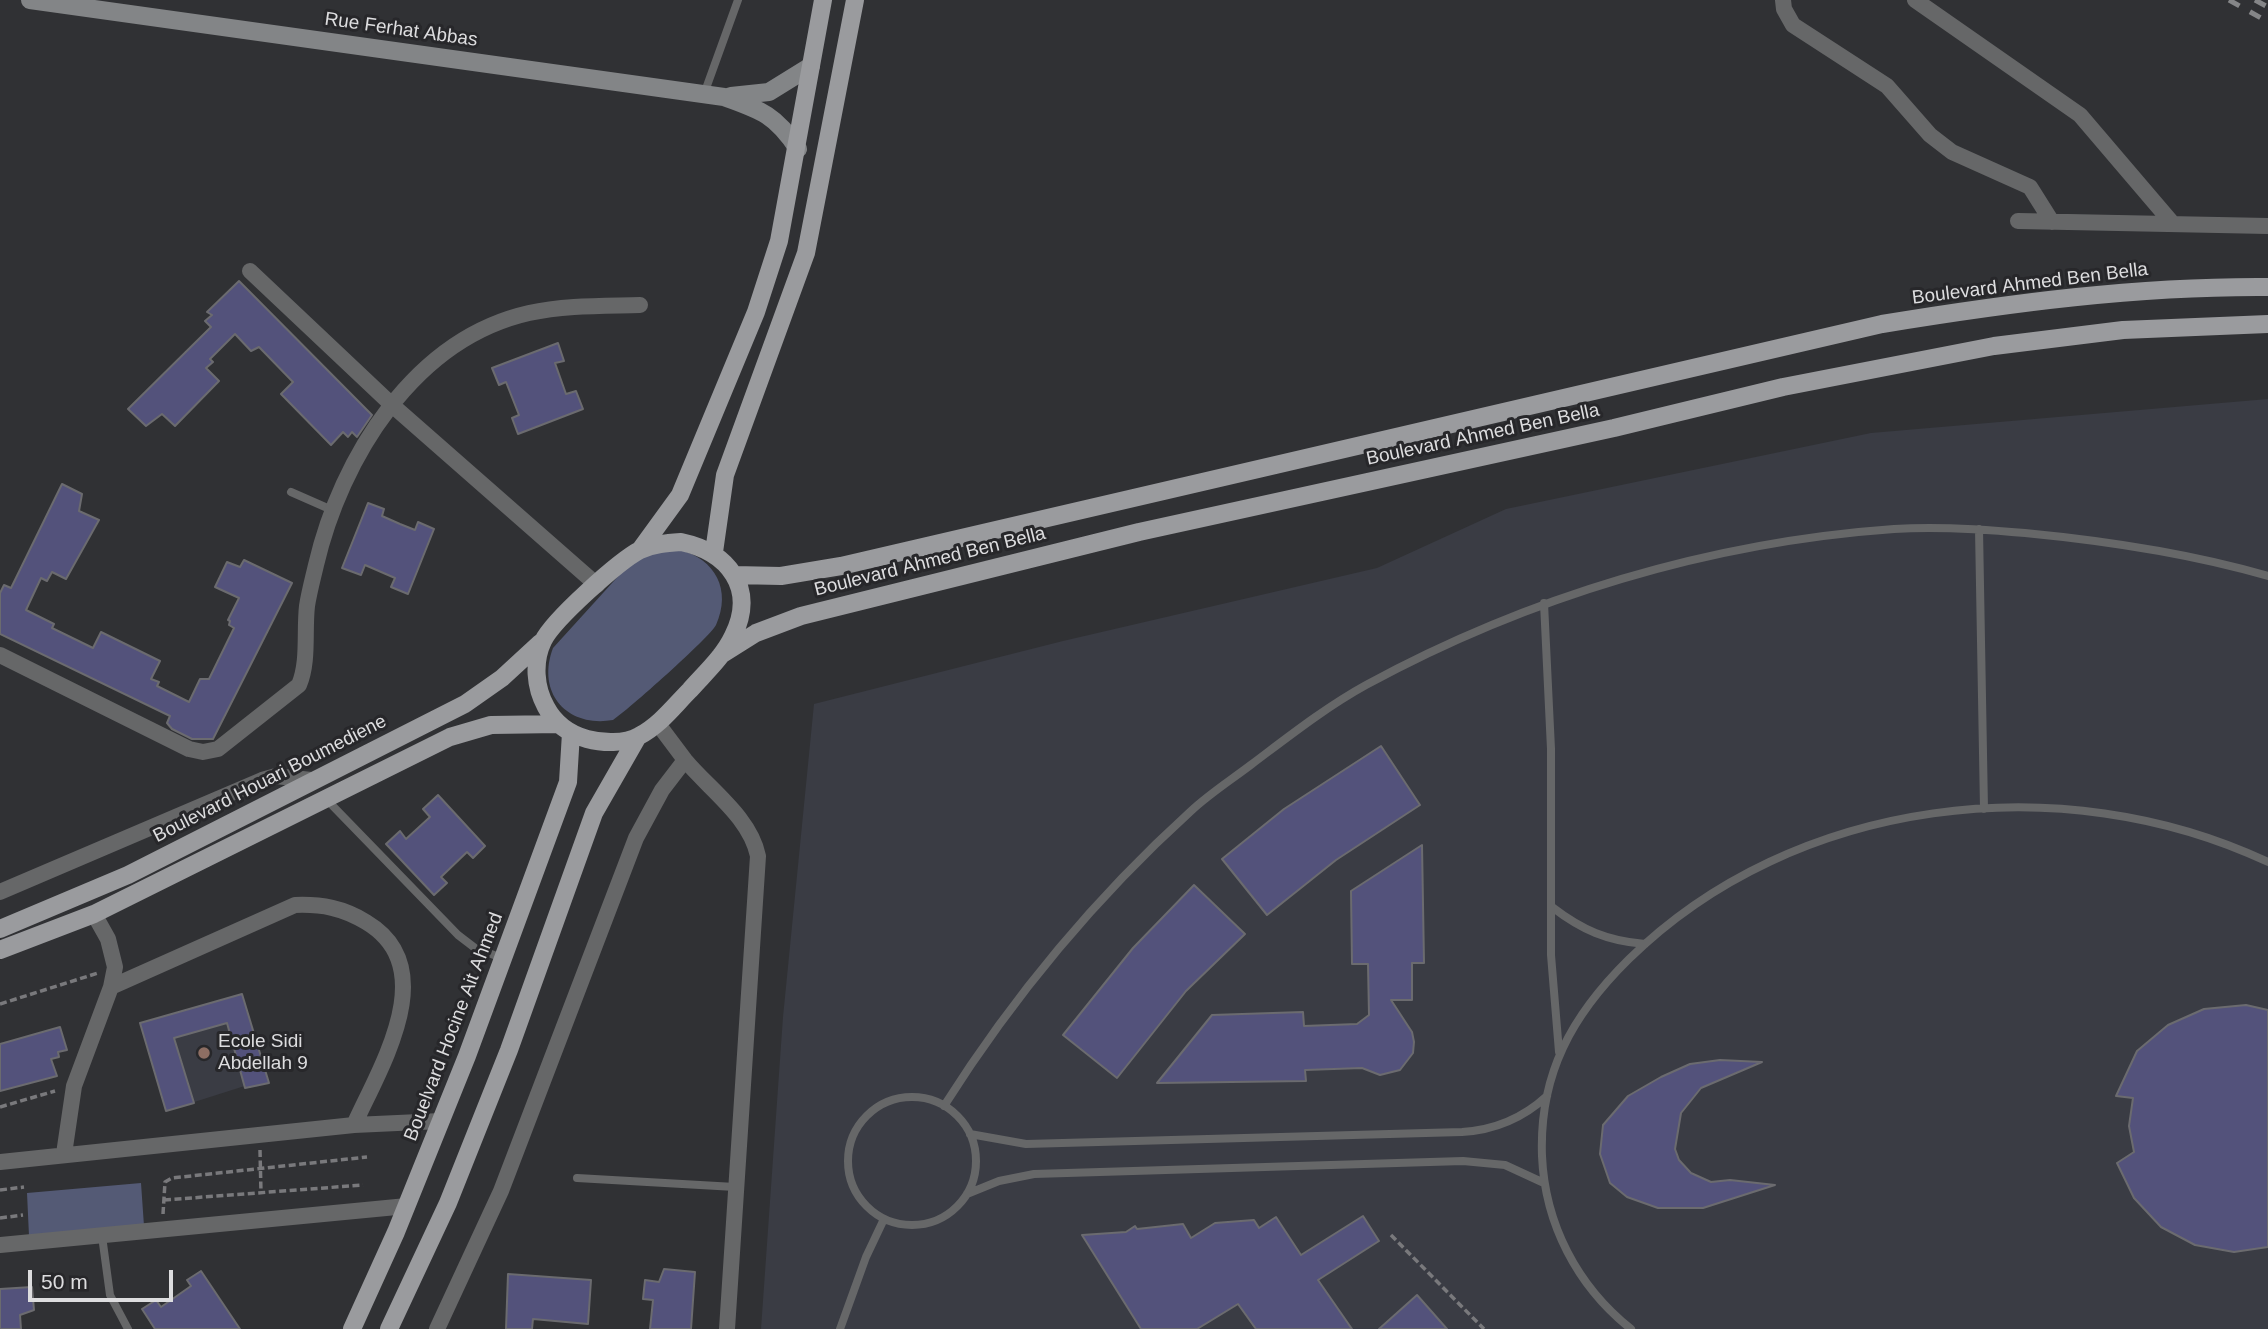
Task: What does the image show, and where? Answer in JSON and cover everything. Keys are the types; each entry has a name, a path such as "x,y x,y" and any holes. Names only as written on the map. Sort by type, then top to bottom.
{"main road":[{"path":"565,729 540,696 536,678 537,659 543,640 553,624 640,550 680,495 756,312 779,242 823,0"},
{"path":"714,552 726,475 806,253 855,0"},
{"name":"Boulevard Ahmed Ben Bella","path":"734,575 781,576 841,566 1882,324 1986,307 2118,292 2268,288"},
{"name":"Boulevard Ahmed Ben Bella","path":"722,655 756,633 801,616 1139,532 1614,428 1783,387 1994,346 2123,330 2268,324"},
{"path":"0,950 94,914 324,797 467,730 509,723 565,729 612,742 637,738 658,724 722,655 740,619 740,599 734,575 714,552 681,542 661,543 640,550"},
{"name":"Boulevard Houari Boumediene","path":"0,929 128,875 464,704 502,678 543,640"},
{"name":"Bouelvard Hocine Ait Ahmed","path":"352,1329 407,1206 441,1121 568,782 565,729"},
{"path":"389,1329 448,1203 509,1050 594,813 637,738"}],"street":[{"name":"Rue Ferhat Abbas","path":"30,0 724,97 769,114 786,131 797,149"},
{"path":"1783,0 1784,9 1793,25 1887,86 1940,144 1964,159 2030,187 2052,222"},
{"path":"1915,0 2080,115 2173,224"},
{"name":"Rue Ferhat Abbas","path":"724,97 769,92 811,66"},
{"path":"2018,221 2268,226"},
{"path":"250,271 392,405 597,585"},
{"path":"0,655 189,749 204,752 218,749 299,685 303,672 307,607 332,510 360,449 392,405 439,358 475,334 513,319 564,307 640,305"},
{"path":"658,724 685,760 744,825 755,841 758,856 727,1329"},
{"path":"437,1329 501,1191 636,838 662,790 685,760"},
{"path":"0,892 262,780 276,776 311,780"},
{"path":"111,987 295,905 318,904 349,912 376,928 394,947 403,974 404,1000 397,1026 354,1125"},
{"path":"64,1154 74,1086 111,987 115,967 108,939 94,914"},
{"path":"0,1161 354,1125 441,1121"},
{"path":"0,1245 407,1206"}],"lane":[{"path":"704,94 738,0"},
{"path":"291,492 332,510"},
{"path":"944,1107 1014,1001 1122,878 1193,809 1274,747 1363,687 1451,642 1544,603 1667,566 1812,537 1898,528 1979,529 2133,545 2268,576"},
{"path":"1979,529 1984,809"},
{"path":"1544,603 1551,748 1553,982 1559,1052"},
{"path":"324,797 458,935 475,948 503,958"},
{"path":"1630,1329 1580,1276 1558,1231 1544,1183 1544,1111 1559,1052 1593,996 1645,944 1727,883 1808,844 1883,821 1984,809 2091,812 2144,820 2194,833 2268,862"},
{"path":"1552,907 1577,926 1603,939 1645,944"},
{"path":"970,1134 1026,1144 1475,1131 1515,1119 1549,1094"},
{"path":"967,1194 976,1158 970,1134 955,1114 944,1107 920,1098 894,1100 871,1112 855,1132 848,1156 851,1182 864,1204 884,1219 907,1225 930,1222 951,1212 967,1194 999,1181 1034,1174 1463,1161 1505,1166 1544,1183"},
{"path":"577,1178 735,1187"},
{"path":"840,1329 866,1257 884,1219"},
{"path":"102,1236 110,1295 128,1329"}],"path":[{"path":"0,1004 115,967"},
{"path":"0,1107 74,1086"},
{"path":"259,1135 261,1194"},
{"path":"163,1230 165,1182 172,1178 367,1157"},
{"path":"164,1200 363,1185"},
{"path":"0,1190 24,1187"},
{"path":"0,1218 23,1215"},
{"path":"1391,1235 1483,1329"}],"shaded area":[{"path":"2268,399 2268,1329 761,1329 783,1017 814,704 1063,641 1377,568 1506,509 1871,433"},
{"path":"680,550 703,561 717,578 722,600 716,625 667,674 613,720 597,721 569,713 552,693 549,664 553,648 633,560 648,553"},
{"name":"Ecole Sidi Abdellah 9","path":"242,994 269,1083 255,1086 254,1083 166,1111 140,1023"},
{"path":"141,1183 144,1226 29,1236 27,1193"}],"building":[{"path":"239,281 372,415 357,437 352,432 348,437 343,432 331,445 281,394 293,382 259,347 251,351 235,334 210,359 213,362 206,368 219,381 175,426 162,414 146,426 128,409 211,327 205,321 212,315 207,312"},
{"path":"558,343 564,361 555,363 566,394 576,391 583,409 518,434 512,418 519,415 506,382 499,385 492,368"},
{"path":"62,484 82,494 79,511 99,520 66,579 52,572 47,581 41,578 26,610 54,624 52,628 93,648 101,632 160,661 151,679 159,682 157,686 189,702 200,679 209,679 234,628 229,625 228,620 239,598 215,587 227,562 240,567 244,560 292,583 213,739 192,739 172,729 167,723 170,716 0,634 0,593 4,585 11,588"},
{"path":"368,503 384,509 382,516 415,530 418,522 434,529 408,594 391,587 395,578 365,565 361,575 342,568"},
{"path":"1381,746 1420,805 1336,860 1267,915 1222,859 1284,809"},
{"path":"438,795 485,846 473,858 467,852 441,877 447,883 434,895 386,844 400,831 406,839 430,817 423,809"},
{"path":"1422,845 1424,963 1412,963 1412,1000 1391,1000 1412,1032 1414,1042 1413,1053 1400,1070 1380,1075 1362,1068 1305,1070 1306,1081 1157,1083 1212,1015 1303,1012 1304,1026 1357,1024 1369,1015 1368,964 1352,964 1351,891"},
{"path":"1194,885 1245,934 1186,991 1117,1078 1063,1035 1133,948"},
{"name":"Ecole Sidi Abdellah 9","path":"242,994 269,1083 245,1088 227,1023 174,1038 194,1103 166,1111 140,1023"},
{"path":"2246,1005 2268,1010 2268,1247 2234,1252 2195,1245 2161,1227 2134,1198 2117,1163 2134,1152 2129,1126 2133,1098 2116,1096 2137,1051 2168,1025 2204,1009"},
{"path":"60,1027 67,1050 58,1052 59,1057 51,1059 57,1076 0,1091 0,1044"},
{"path":"1720,1060 1762,1062 1701,1088 1681,1113 1675,1149 1679,1160 1691,1173 1711,1182 1730,1180 1775,1185 1703,1208 1658,1208 1627,1197 1610,1183 1600,1154 1603,1125 1628,1096 1661,1077 1690,1064"},
{"path":"1363,1216 1379,1241 1318,1280 1352,1329 1256,1329 1238,1304 1197,1329 1141,1329 1082,1235 1126,1232 1135,1226 1137,1229 1183,1224 1191,1238 1215,1223 1254,1220 1259,1228 1276,1217 1301,1255"},
{"path":"664,1269 695,1272 691,1329 650,1329 653,1300 643,1299 645,1280 659,1282"},
{"path":"201,1271 240,1329 155,1329 142,1309 156,1300 161,1307 191,1286 187,1280"},
{"path":"508,1274 591,1280 588,1324 533,1319 532,1329 506,1329"},
{"path":"32,1287 34,1310 20,1315 21,1329 0,1329 0,1289"},
{"path":"1417,1295 1447,1329 1379,1329"}],"railway":[{"path":"2229,0 2268,22"},
{"path":"2255,0 2268,7"}],"place":[{"name":"Ecole Sidi Abdellah 9","path":"204,1053"}]}
